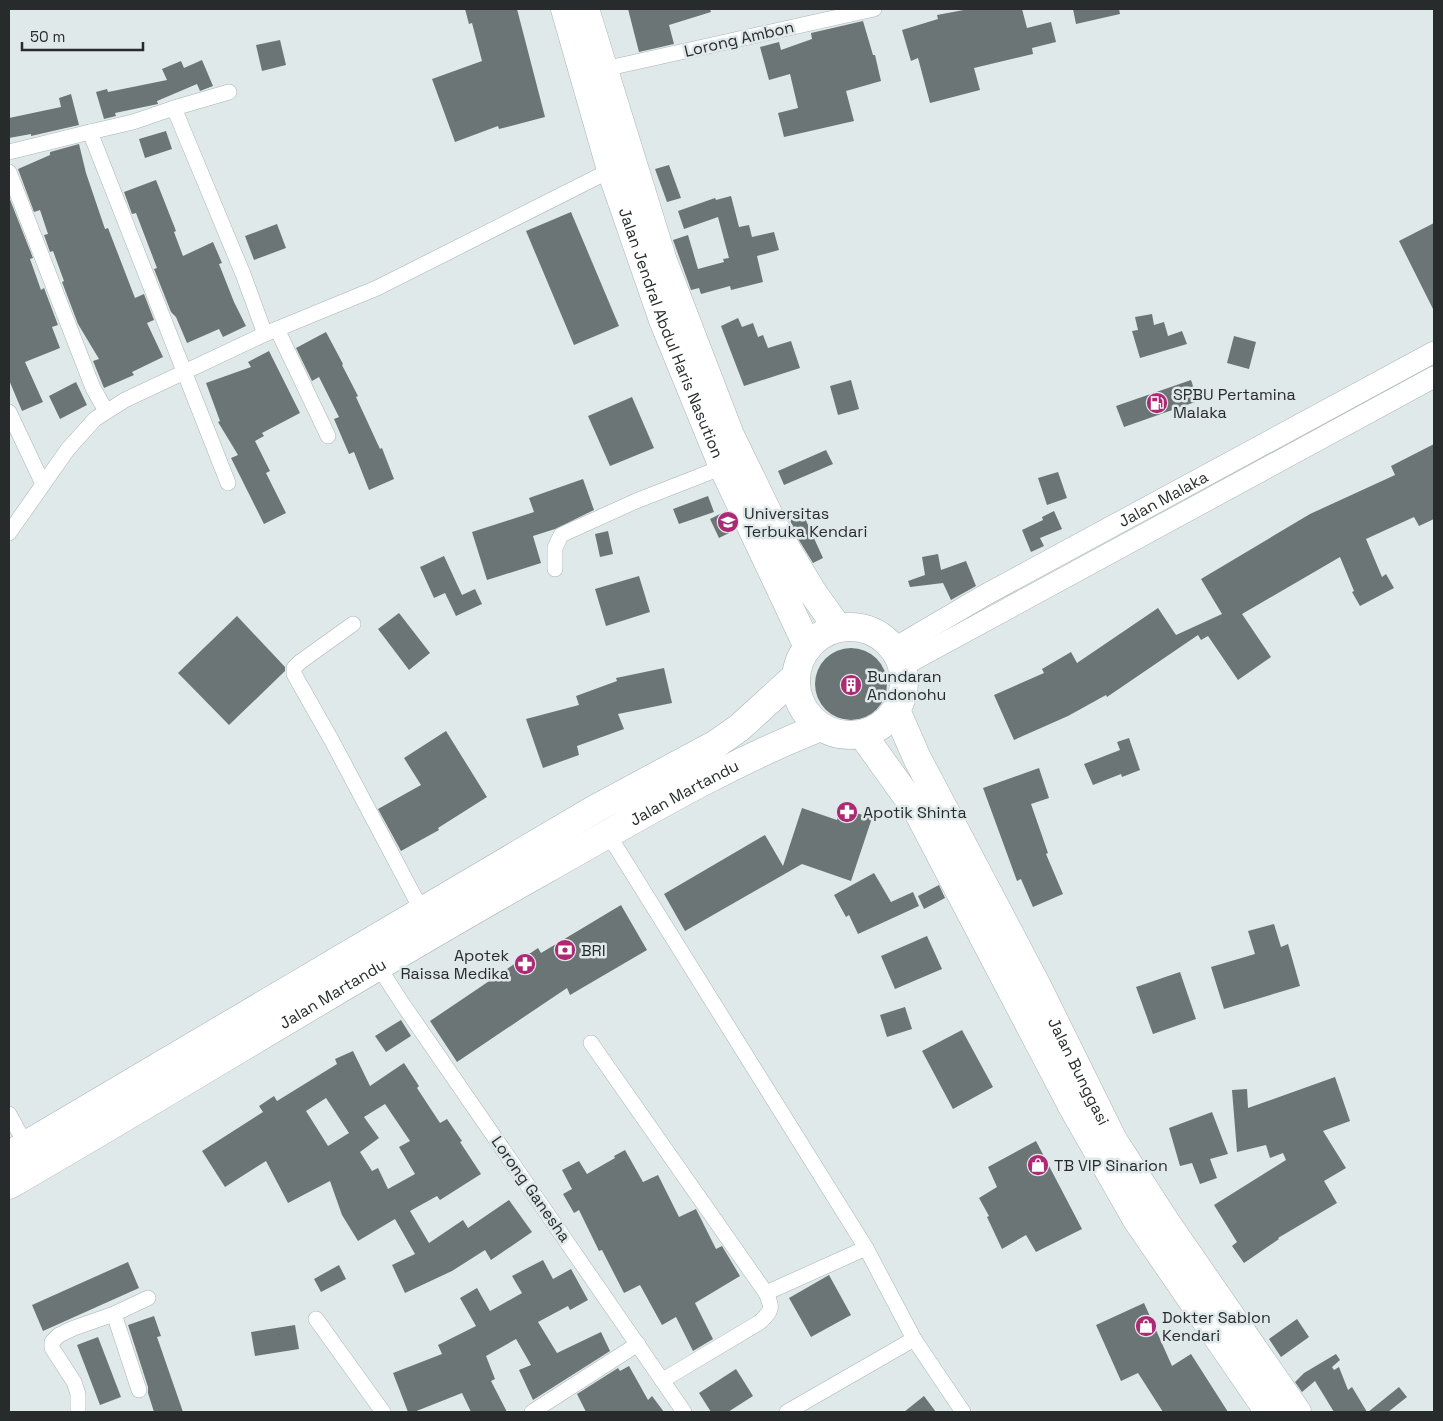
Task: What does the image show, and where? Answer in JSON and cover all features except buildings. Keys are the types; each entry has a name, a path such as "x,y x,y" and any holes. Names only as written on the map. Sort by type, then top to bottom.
{"highway":[{"name":"Jalan Jendral Abdul Haris Nasution","path":"565,9 611,170 672,316 772,522 810,588 838,628"},
{"name":"Jalan Jendral Abdul Haris Nasution","path":"585,9 663,261 672,316 723,467 808,646"},
{"path":"853,627 869,630 882,638 898,658 904,678 904,689 896,710 881,726 862,734 848,736 834,733 821,727 807,714 798,696 796,676 800,660 808,646 821,635 838,628 853,627"},
{"name":"Jalan Martandu","path":"9,1185 174,1073 422,911 595,809 716,744 739,728 796,676"},
{"name":"Jalan Bunggasi","path":"896,710 916,758 1037,986 1113,1140 1168,1224 1202,1294 1270,1412"},
{"name":"Jalan Martandu","path":"18,1150 174,1073 378,966 657,806 754,755 821,727"},
{"name":"Jalan Bunggasi","path":"862,734 918,812 1102,1161 1137,1220 1202,1294 1297,1412"}],"street":[{"name":"Lorong Ambon","path":"604,70 874,9"},
{"path":"9,152 133,122 229,92"},
{"path":"174,108 243,274 271,332 328,436"},
{"path":"90,132 228,482"},
{"path":"9,533 68,449 96,419 124,400 271,332 377,288 611,170"},
{"path":"9,172 93,388 106,411"},
{"name":"Jalan Malaka","path":"898,658 993,590 1434,352"},
{"name":"Jalan Malaka","path":"898,658 1434,377"},
{"path":"9,412 43,484"},
{"path":"555,569 555,548 561,535 636,501 723,467"},
{"path":"353,624 300,662 294,668 294,674 332,741 422,911"},
{"path":"608,834 866,1248 914,1339 963,1412"},
{"name":"Lorong Ganesha","path":"378,966 684,1412"},
{"path":"590,1043 766,1293 771,1305 770,1312 760,1322 663,1380"},
{"path":"9,1114 18,1150"},
{"path":"766,1293 866,1248"},
{"path":"78,1412 76,1388 52,1348 52,1342 59,1335 74,1328 114,1314 148,1298"},
{"path":"114,1314 139,1390"},
{"path":"316,1319 384,1412"},
{"path":"787,1412 914,1339"},
{"path":"532,1412 638,1344"}],"place":[{"name":"SPBU Pertamina Malaka","path":"1157,403"},
{"name":"Universitas Terbuka Kendari","path":"728,522"},
{"name":"Bundaran Andonohu","path":"851,685"},
{"name":"Apotik Shinta","path":"847,812"},
{"name":"BRI","path":"565,950"},
{"name":"Apotek Raissa Medika","path":"525,964"},
{"name":"TB VIP Sinarion","path":"1038,1165"},
{"name":"Dokter Sablon Kendari","path":"1146,1326"}]}
